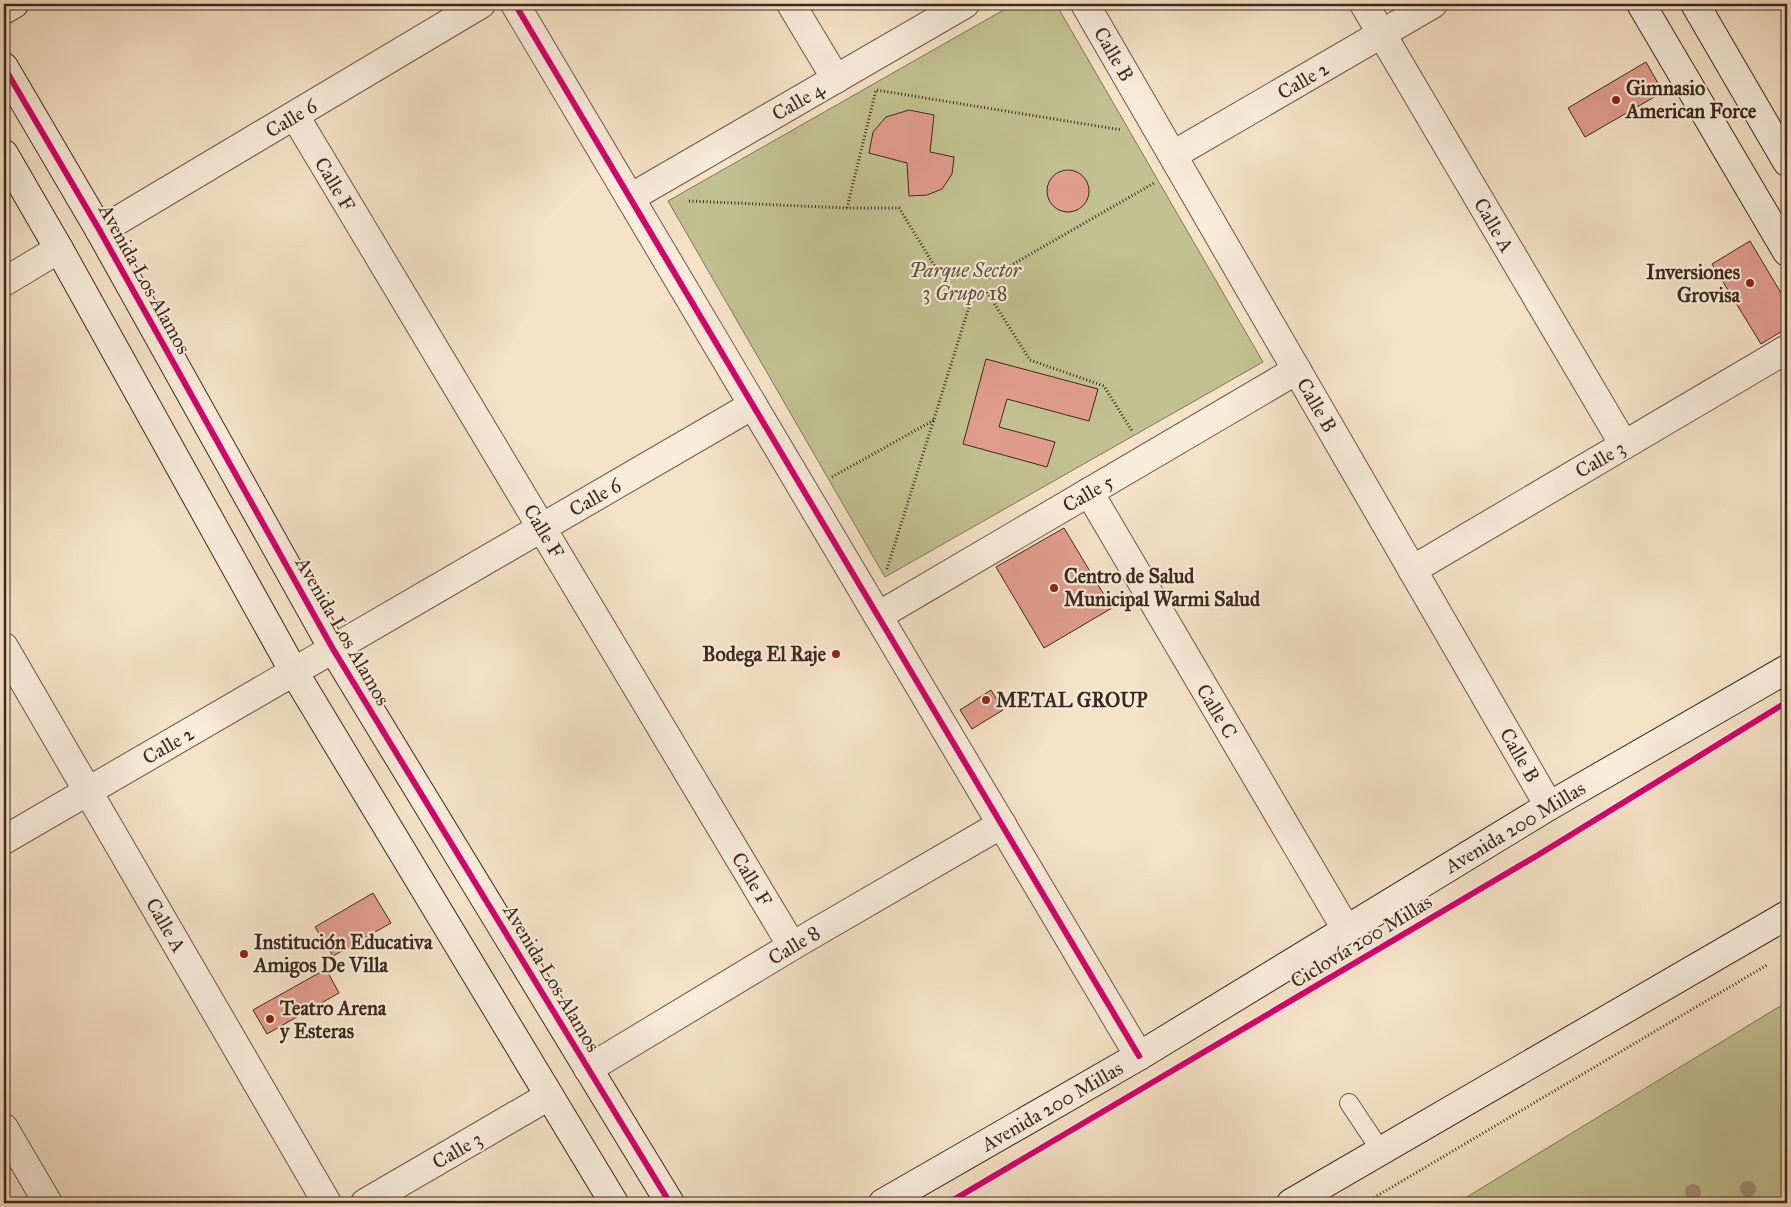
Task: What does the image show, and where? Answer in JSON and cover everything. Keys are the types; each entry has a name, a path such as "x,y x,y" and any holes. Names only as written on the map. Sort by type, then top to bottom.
{"street":[{"path":"4,10 14,4"},
{"name":"Calle 6","path":"100,231 481,4"},
{"path":"515,4 1139,1056"},
{"path":"792,4 836,79"},
{"name":"Calle 4","path":"630,198 965,4"},
{"name":"Calle B","path":"1085,4 1549,806"},
{"name":"Calle A","path":"1364,4 1624,446"},
{"name":"Calle 2","path":"1171,153 1433,4"},
{"path":"1641,4 1787,252"},
{"path":"1695,4 1787,162"},
{"name":"Avenida Los Alamos","path":"4,67 100,231 332,649 670,1203"},
{"name":"Calle F","path":"295,116 792,946"},
{"path":"4,154 59,249 294,672 614,1203"},
{"path":"4,282 59,249"},
{"name":"Calle 3","path":"1412,570 1787,349"},
{"name":"Calle 5","path":"876,613 1089,492 1297,370"},
{"name":"Calle 6","path":"332,649 753,405"},
{"name":"Calle C","path":"1089,492 1346,929"},
{"name":"Calle A","path":"4,647 327,1203"},
{"name":"Calle 2","path":"4,840 332,649"},
{"name":"Avenida 200 Millas","path":"883,1203 1139,1056 1549,806 1787,669"},
{"name":"Calle 8","path":"588,1069 792,946 1002,824"},
{"path":"1291,1203 1787,915"},
{"name":"Calle 3","path":"365,1203 549,1096"},
{"path":"5,1131 48,1203"}],"lane":[{"path":"1349,1103 1380,1151"}],"path":[{"path":"847,208 876,90 1171,153"},
{"path":"990,278 1171,153"},
{"path":"680,200 847,208 899,208 938,273"},
{"path":"987,292 1030,360 1104,386 1149,457"},
{"path":"876,613 969,307"},
{"path":"805,492 934,420"},
{"path":"1365,1203 1775,960"}],"green space":[{"name":"Parque Sector 3 Grupo 18","path":"1014,4 1056,4 1263,362 885,577 668,201"},
{"path":"1787,1002 1787,1203 1457,1203"}],"building":[{"name":"Gimnasio American Force","path":"1646,62 1663,92 1585,137 1568,108"},
{"path":"909,110 934,115 930,152 954,157 952,174 942,189 927,195 909,196 907,163 869,153 873,132 886,117"},
{"path":"1072,170 1080,173 1086,179 1089,191 1086,203 1080,209 1064,212 1056,209 1050,203 1047,187 1050,179 1056,173"},
{"name":"Inversiones Grovisa","path":"1750,241 1787,303 1787,328 1761,344 1712,264"},
{"path":"986,359 1098,389 1089,421 1007,399 999,427 1055,442 1047,467 963,444"},
{"name":"Centro de Salud Municipal Warmi Salud","path":"1064,528 1112,608 1044,648 996,567"},
{"name":"METAL GROUP","path":"991,690 1003,710 972,729 960,710"},
{"path":"373,893 391,923 333,956 315,927"},
{"path":"326,969 339,993 267,1034 253,1010"}],"cycle path":[{"path":"515,4 1139,1056"},
{"path":"4,67 100,231 333,649 670,1203"},
{"name":"Ciclovía 200 Millas","path":"948,1203 1538,855 1787,702"}],"place":[{"name":"Gimnasio American Force","path":"1616,100"},
{"name":"Inversiones Grovisa","path":"1750,283"},
{"name":"Centro de Salud Municipal Warmi Salud","path":"1054,588"},
{"name":"Bodega El Raje","path":"836,654"},
{"name":"METAL GROUP","path":"986,700"},
{"name":"Institución Educativa Amigos De Villa","path":"244,954"},
{"name":"Teatro Arena y Esteras","path":"270,1019"}]}
